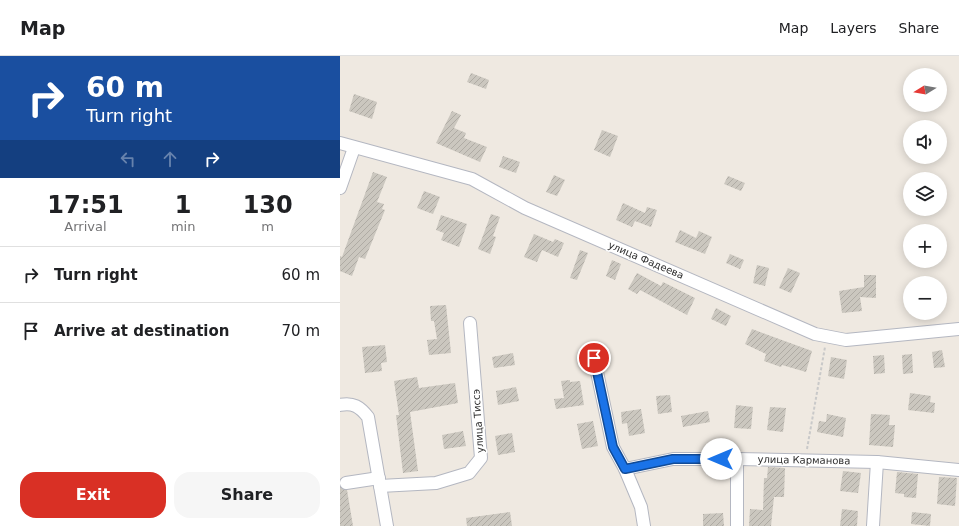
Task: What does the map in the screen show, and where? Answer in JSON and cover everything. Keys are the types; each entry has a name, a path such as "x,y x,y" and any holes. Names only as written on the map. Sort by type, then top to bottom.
{"street":[{"name":"улица Фадеева","path":"340,143 472,179 525,208 815,334 846,340 959,329"},
{"path":"340,188 354,148"},
{"name":"улица Тиссэ","path":"346,483 436,483 469,473 481,458 470,323"},
{"path":"594,358 613,447 625,469 640,507 644,526"},
{"path":"340,405 347,404 360,407 368,417 388,526"},
{"name":"улица Карманова","path":"625,469 673,459 737,459 877,462 959,470"},
{"path":"737,459 737,526"},
{"path":"873,526 877,462"}],"path":[{"path":"804,460 817,399 827,336"}],"building":[{"path":"471,73 489,80 486,89 467,82"},
{"path":"354,94 377,102 372,119 349,111"},
{"path":"452,111 461,115 454,128 466,133 464,138 487,147 480,162 436,143"},
{"path":"602,130 618,136 610,157 594,150"},
{"path":"503,156 520,162 516,173 499,167"},
{"path":"373,172 387,177 377,202 384,204 382,209 385,210 365,259 359,257 352,276 340,271 340,256 342,257"},
{"path":"554,175 565,180 557,196 546,192"},
{"path":"728,176 745,183 741,191 724,184"},
{"path":"424,191 440,197 433,214 417,208"},
{"path":"623,203 645,213 647,207 657,210 651,227 635,221 632,227 616,220"},
{"path":"491,214 500,217 493,236 496,237 490,254 478,249"},
{"path":"441,215 467,224 459,247 441,240 444,233 436,230"},
{"path":"680,230 696,238 699,231 712,237 705,254 675,242"},
{"path":"534,234 553,242 555,239 564,243 558,257 542,250 537,262 524,257"},
{"path":"580,250 588,253 577,280 570,278"},
{"path":"730,254 744,260 740,269 726,263"},
{"path":"612,260 621,264 615,280 606,276"},
{"path":"757,265 769,268 765,286 753,283"},
{"path":"788,268 800,273 791,293 779,288"},
{"path":"637,273 661,286 663,282 695,298 687,315 640,290 637,294 628,289"},
{"path":"864,275 876,275 876,298 860,297 862,311 842,313 839,291 864,287"},
{"path":"446,305 451,353 429,355 427,340 437,339 434,321 431,321 430,306"},
{"path":"716,308 731,316 726,326 711,319"},
{"path":"752,329 812,351 806,372 782,365 781,367 764,361 766,354 745,344"},
{"path":"385,345 387,362 381,363 382,371 365,373 362,347"},
{"path":"942,350 945,367 934,368 932,352"},
{"path":"513,353 515,365 494,368 492,357"},
{"path":"912,354 913,373 903,374 902,355"},
{"path":"884,355 885,373 874,374 873,356"},
{"path":"831,357 847,360 844,379 828,376"},
{"path":"417,377 419,388 455,383 458,403 410,412 418,471 403,473 396,415 399,415 394,381"},
{"path":"570,380 570,382 580,381 584,405 556,409 554,399 564,398 561,381"},
{"path":"516,387 519,401 498,405 496,391"},
{"path":"910,393 931,396 930,402 935,403 934,413 908,410"},
{"path":"670,395 672,412 658,414 656,396"},
{"path":"736,405 753,407 751,429 734,428"},
{"path":"770,407 786,408 783,432 767,430"},
{"path":"641,409 645,433 629,436 627,423 622,424 621,412"},
{"path":"708,411 710,422 683,427 681,416"},
{"path":"827,414 846,418 843,437 817,432 819,421 826,422"},
{"path":"871,414 890,415 889,425 895,425 893,447 869,445"},
{"path":"593,421 598,446 582,449 577,424"},
{"path":"463,431 466,446 444,449 442,435"},
{"path":"512,433 515,452 498,455 495,436"},
{"path":"768,467 785,468 784,497 774,497 771,526 749,526 750,509 763,510 764,478 767,478"},
{"path":"843,471 861,473 858,493 840,491"},
{"path":"897,472 918,474 916,498 904,497 904,494 895,493"},
{"path":"939,477 957,478 955,506 937,504"},
{"path":"340,487 347,490 353,526 340,526"},
{"path":"842,509 858,511 857,526 840,526"},
{"path":"510,512 512,526 467,526 466,518"},
{"path":"912,512 931,514 930,526 911,524"},
{"path":"723,513 724,526 703,526 703,514"}],"route":[{"path":"594,358 613,447 625,469 673,459 721,459"}]}
